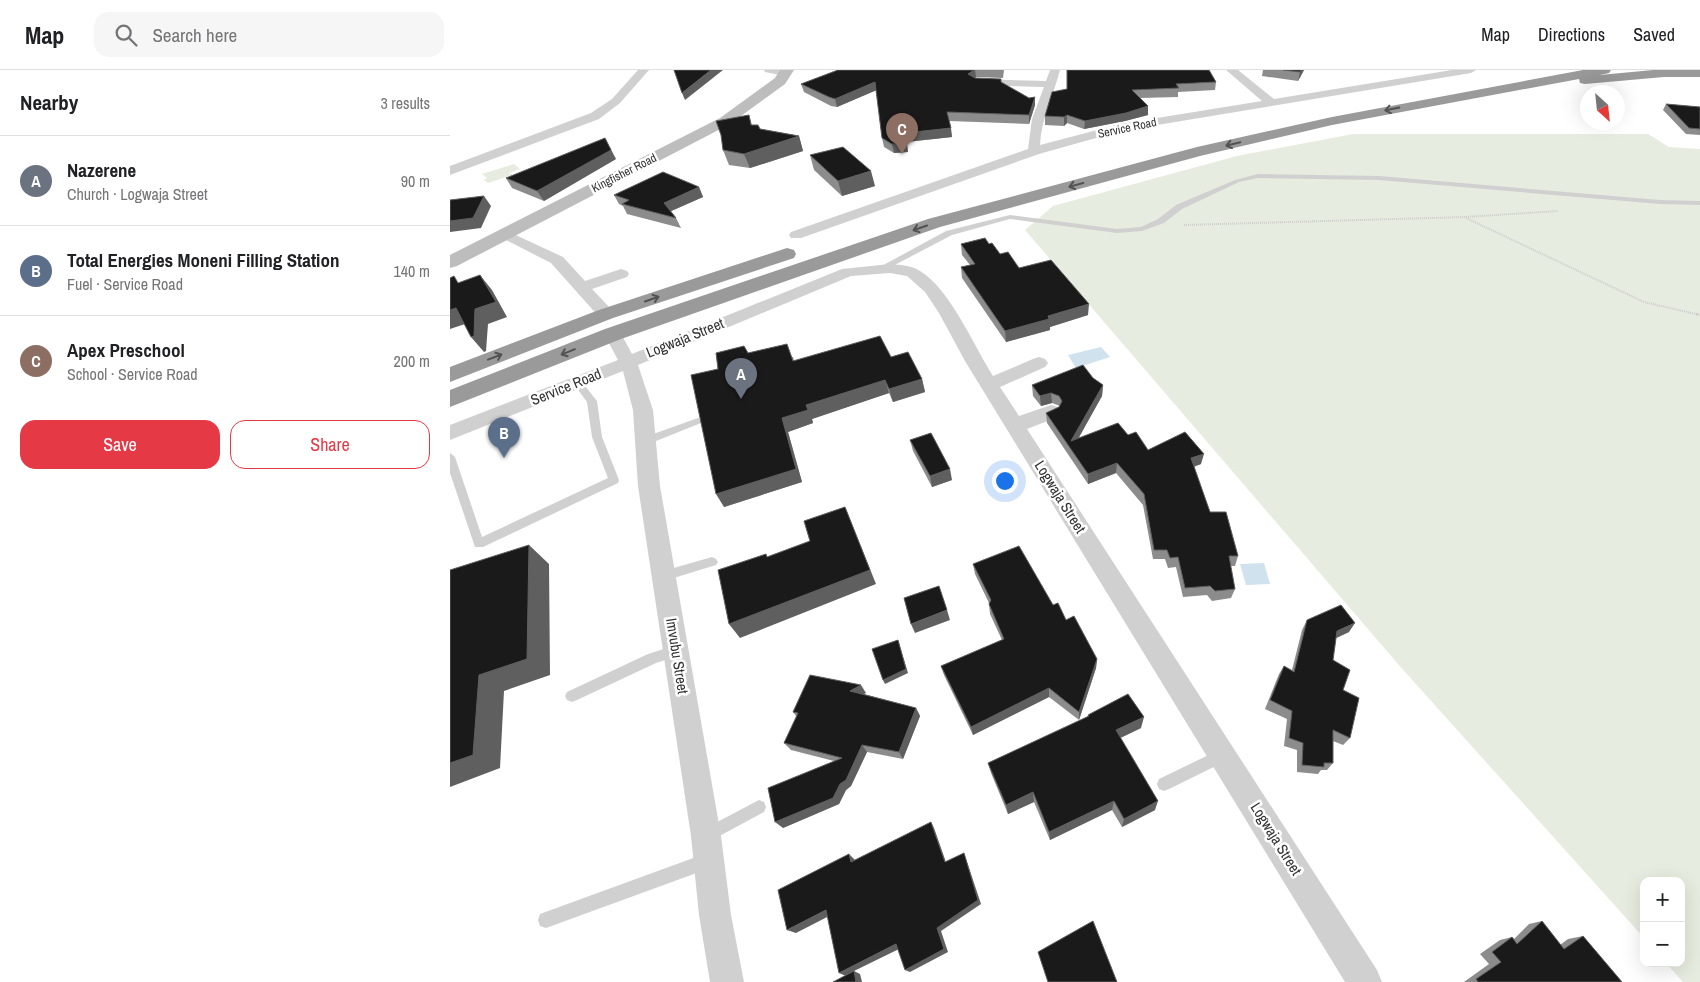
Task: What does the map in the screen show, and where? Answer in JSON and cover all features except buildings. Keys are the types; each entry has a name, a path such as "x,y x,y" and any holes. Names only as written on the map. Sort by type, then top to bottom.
{"highway":[{"path":"450,375 934,223 1197,152 1332,121 1604,70"},
{"path":"1440,100 1616,76 1700,73"},
{"path":"1226,128 1279,115 1365,102 1478,74"},
{"path":"839,238 1022,182"},
{"path":"450,399 609,324 820,244"}],"street":[{"path":"450,171 596,116 616,101 644,70"},
{"path":"1034,151 1034,132 1039,112 1052,84 1055,70"},
{"path":"1231,70 1272,103"},
{"name":"Kingfisher Road","path":"450,262 725,121 780,81 780,71"},
{"name":"Service Road","path":"796,235 1034,151 1120,128 1272,103 1478,74"},
{"path":"976,82 1052,84"},
{"path":"474,150 479,152 480,156 487,158"},
{"name":"Imvubu Street","path":"505,234 557,260 581,287 609,324 626,362 632,370 643,410 649,486 727,982"},
{"name":"Logwaja Street","path":"626,362 848,272 882,268 912,273 935,293 989,385 1365,982"},
{"path":"581,287 621,274"},
{"name":"Service Road","path":"450,433 578,383 626,362"},
{"path":"989,385 1039,363"},
{"path":"1016,427 1028,420 1051,412"}],"lane":[{"path":"882,268 949,232 1010,216 1054,224 1118,231 1146,227 1161,221 1179,207 1237,181 1258,176 1379,178 1660,202 1700,203"},
{"path":"450,457 479,544 614,480 597,437 592,401 578,383"},
{"path":"646,441 698,421"},
{"path":"664,576 712,562"},
{"path":"572,696 653,658 676,651"},
{"path":"1164,784 1223,755"},
{"path":"546,920 707,848 721,826 759,807"}],"path":[{"path":"1146,227 1239,222 1465,217 1558,211"},
{"path":"1465,217 1644,302 1700,315"}],"shaded area":[{"path":"1353,134 1648,134 1669,147 1700,149 1700,982 1683,982 1670,967 1685,967 1685,877 1640,877 1640,934 1398,664 1025,230 1053,206 1237,156"},
{"path":"514,164 520,169 509,173 512,175 488,183 484,180 487,178 482,174"}],"water":[{"path":"1101,347 1110,357 1076,368 1068,355"},
{"path":"1264,563 1270,584 1246,585 1240,564"}],"place":[{"name":"Apex Preschool","path":"902,154"},
{"name":"Nazerene","path":"741,399"},
{"name":"Total Energies Moneni Filling Station","path":"504,458"}]}
